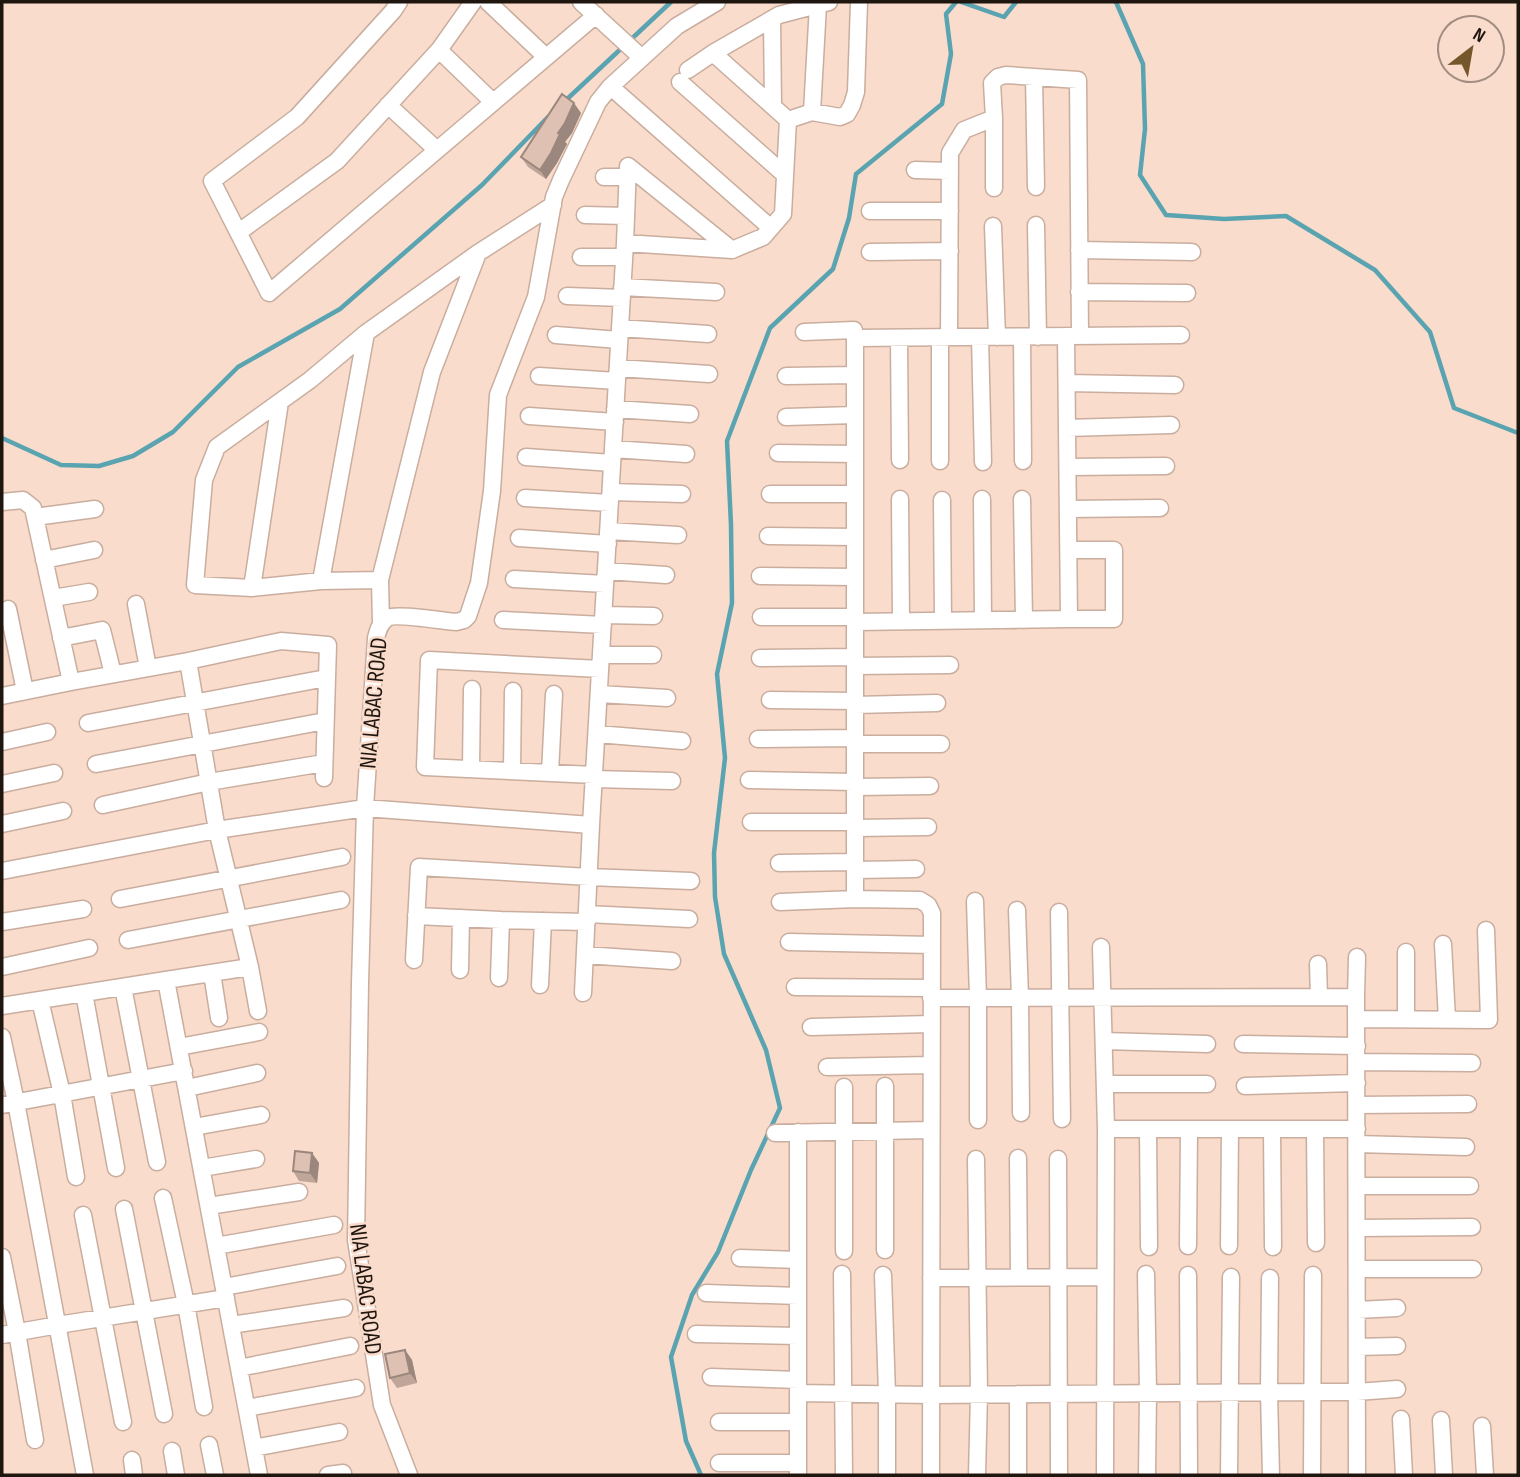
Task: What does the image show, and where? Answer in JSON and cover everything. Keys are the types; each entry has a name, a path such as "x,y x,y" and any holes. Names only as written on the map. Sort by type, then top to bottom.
{"street":[{"path":"399,2 297,117 212,181 270,293 596,15"},
{"path":"239,232 337,161 439,50 473,2"},
{"path":"488,2 546,57"},
{"path":"581,2 638,54"},
{"name":"NIA LABAC ROAD","path":"409,1475 382,1405 356,1240 365,808 376,638 381,624 394,615 456,622 464,620 471,609 479,583 492,491 498,395 536,297 553,205 561,180 598,102 638,54 717,2"},
{"path":"788,120 811,112 839,117 847,114 852,106 856,92 859,2"},
{"path":"785,176 684,76 713,53 772,19 823,3 811,112"},
{"path":"772,19 773,106"},
{"path":"439,50 493,102"},
{"path":"713,53 788,120"},
{"path":"993,188 992,83 998,77 1006,75 1077,80 1079,292 1067,383 1069,619"},
{"path":"1034,77 1036,187"},
{"path":"611,87 771,228"},
{"path":"388,105 437,150"},
{"path":"940,461 950,251 950,153 964,130 994,118"},
{"path":"581,257 625,250 732,250 764,237 783,214 788,120"},
{"path":"583,993 628,166 732,250"},
{"path":"915,170 950,171"},
{"path":"604,177 628,177"},
{"path":"380,580 321,581 252,588 195,585 204,480 217,447 310,380 366,333 478,253 553,205"},
{"path":"870,211 950,211"},
{"path":"585,215 626,216"},
{"path":"1023,461 1036,225"},
{"path":"993,226 997,337"},
{"path":"1079,250 1192,252"},
{"path":"870,252 950,251"},
{"path":"381,624 380,580 432,372 478,253"},
{"path":"568,296 622,292 716,292"},
{"path":"1079,292 1186,293"},
{"path":"803,332 854,330 855,338 855,899"},
{"path":"321,581 366,333"},
{"path":"556,335 708,334"},
{"path":"855,338 1181,335"},
{"path":"981,337 983,462"},
{"path":"899,338 900,460"},
{"path":"539,376 709,374"},
{"path":"786,376 855,375"},
{"path":"1067,383 1175,385"},
{"path":"252,588 280,402"},
{"path":"529,416 690,414"},
{"path":"786,416 855,415"},
{"path":"1067,428 1171,425"},
{"path":"778,453 855,454"},
{"path":"526,457 686,454"},
{"path":"1068,467 1166,466"},
{"path":"525,498 681,494"},
{"path":"770,494 855,494"},
{"path":"900,499 901,621"},
{"path":"982,499 983,620"},
{"path":"1022,499 1024,620"},
{"path":"2,502 23,500 33,508 71,681"},
{"path":"942,500 943,621"},
{"path":"1068,509 1160,508"},
{"path":"35,517 95,509"},
{"path":"519,538 678,535"},
{"path":"768,536 855,537"},
{"path":"44,560 94,550"},
{"path":"761,617 901,621 1114,619 1114,550 1069,550"},
{"path":"514,579 666,575"},
{"path":"760,576 855,577"},
{"path":"53,598 89,592"},
{"path":"136,604 148,668"},
{"path":"8,609 25,691"},
{"path":"503,620 603,620 654,616"},
{"path":"61,638 102,630 112,674"},
{"path":"2,696 281,641 328,645 324,770 209,782 103,805"},
{"path":"653,654 601,662 429,660 425,767 672,780"},
{"path":"760,658 950,665"},
{"path":"188,661 217,830 258,1011"},
{"path":"88,723 326,678"},
{"path":"471,769 472,689"},
{"path":"512,771 513,691"},
{"path":"550,773 554,694"},
{"path":"599,694 667,698"},
{"path":"770,700 937,703"},
{"path":"96,764 325,721"},
{"path":"2,742 47,732"},
{"path":"597,734 682,741"},
{"path":"758,739 941,744"},
{"path":"2,784 54,773"},
{"path":"749,780 930,786"},
{"path":"2,871 217,830 365,808 591,825"},
{"path":"2,824 63,811"},
{"path":"751,822 928,827"},
{"path":"120,899 342,857"},
{"path":"779,863 916,870"},
{"path":"414,960 419,867 691,881"},
{"path":"128,940 341,900"},
{"path":"780,902 920,900 928,905 932,913 931,1475"},
{"path":"975,901 978,1120"},
{"path":"2,922 83,909"},
{"path":"1017,910 1021,1113"},
{"path":"1059,912 1062,1119"},
{"path":"416,916 543,921 587,918 689,919"},
{"path":"460,970 461,918"},
{"path":"499,978 501,920"},
{"path":"540,985 543,921"},
{"path":"1356,1019 1489,1020 1486,930"},
{"path":"789,942 932,945"},
{"path":"1443,944 1447,1019"},
{"path":"1101,947 1106,1129 1105,1475"},
{"path":"2,967 89,948"},
{"path":"1406,953 1406,1019"},
{"path":"585,955 672,961"},
{"path":"1357,957 1357,1475"},
{"path":"1318,964 1319,997"},
{"path":"2,1006 250,967"},
{"path":"212,973 219,1018"},
{"path":"166,980 259,1475"},
{"path":"123,987 157,1162"},
{"path":"795,988 932,993 978,998 1356,997"},
{"path":"84,993 116,1168"},
{"path":"40,1000 62,1094 76,1177"},
{"path":"811,1027 932,1024"},
{"path":"179,1046 259,1032"},
{"path":"2,1037 9,1104 58,1325 85,1475"},
{"path":"1104,1041 1207,1044"},
{"path":"1243,1044 1472,1063"},
{"path":"827,1067 931,1065"},
{"path":"9,1104 184,1071"},
{"path":"187,1088 257,1073"},
{"path":"1245,1086 1357,1083"},
{"path":"1105,1084 1207,1084"},
{"path":"885,1086 885,1250"},
{"path":"844,1087 845,1251"},
{"path":"1357,1105 1468,1104"},
{"path":"194,1127 261,1115"},
{"path":"1106,1129 1315,1129 1466,1147"},
{"path":"1148,1129 1149,1247"},
{"path":"1188,1246 1189,1129"},
{"path":"1229,1245 1230,1129"},
{"path":"1272,1129 1273,1247"},
{"path":"1315,1129 1316,1243"},
{"path":"775,1133 931,1130"},
{"path":"719,1463 798,1469 798,1132"},
{"path":"1018,1158 1019,1277"},
{"path":"1058,1158 1059,1475"},
{"path":"202,1168 256,1159"},
{"path":"976,1159 979,1394 977,1475"},
{"path":"1357,1186 1470,1186"},
{"path":"209,1206 299,1192"},
{"path":"163,1198 186,1304 204,1407"},
{"path":"124,1209 164,1414"},
{"path":"83,1215 123,1422"},
{"path":"216,1246 334,1225"},
{"path":"1357,1228 1472,1227"},
{"path":"2,1257 9,1334 35,1440"},
{"path":"740,1258 798,1260"},
{"path":"9,1334 186,1304 337,1266"},
{"path":"1357,1269 1473,1269"},
{"path":"842,1274 844,1475"},
{"path":"1146,1274 1147,1475"},
{"path":"883,1275 887,1475"},
{"path":"1188,1275 1189,1475"},
{"path":"1312,1475 1313,1275"},
{"path":"931,1278 1105,1277"},
{"path":"1229,1475 1231,1277"},
{"path":"1270,1278 1271,1475"},
{"path":"706,1293 798,1296"},
{"path":"231,1325 344,1308"},
{"path":"1357,1310 1397,1308"},
{"path":"696,1334 798,1336"},
{"path":"239,1368 350,1346"},
{"path":"1357,1347 1397,1346"},
{"path":"711,1377 844,1394 1357,1392 1397,1389"},
{"path":"247,1408 356,1388"},
{"path":"1018,1394 1018,1475"},
{"path":"1401,1419 1404,1475"},
{"path":"1441,1420 1444,1475"},
{"path":"719,1422 798,1422"},
{"path":"1482,1426 1485,1475"},
{"path":"254,1448 339,1432"},
{"path":"209,1445 215,1475"},
{"path":"172,1451 176,1475"}],"building":[{"path":"562,94 574,103 551,153 540,170 521,157"},
{"path":"295,1151 312,1153 310,1173 293,1171"},
{"path":"405,1350 410,1373 390,1378 385,1354"}],"waterway":[{"path":"565,101 671,2"},
{"path":"701,1475 686,1441 671,1357 692,1295 718,1252 751,1170 780,1108 766,1050 724,954 715,897 714,853 725,758 717,674 732,603 727,441 770,328 833,269 849,218 856,174 942,104 951,54 946,14 956,2"},
{"path":"961,2 1004,17 1016,2"},
{"path":"1116,2 1143,64 1145,129 1140,175 1166,215 1224,219 1286,216 1375,270 1430,332 1454,408 1518,433"},
{"path":"2,438 61,465 99,466 133,456 173,432 238,367 340,309 482,185 548,117"}]}
